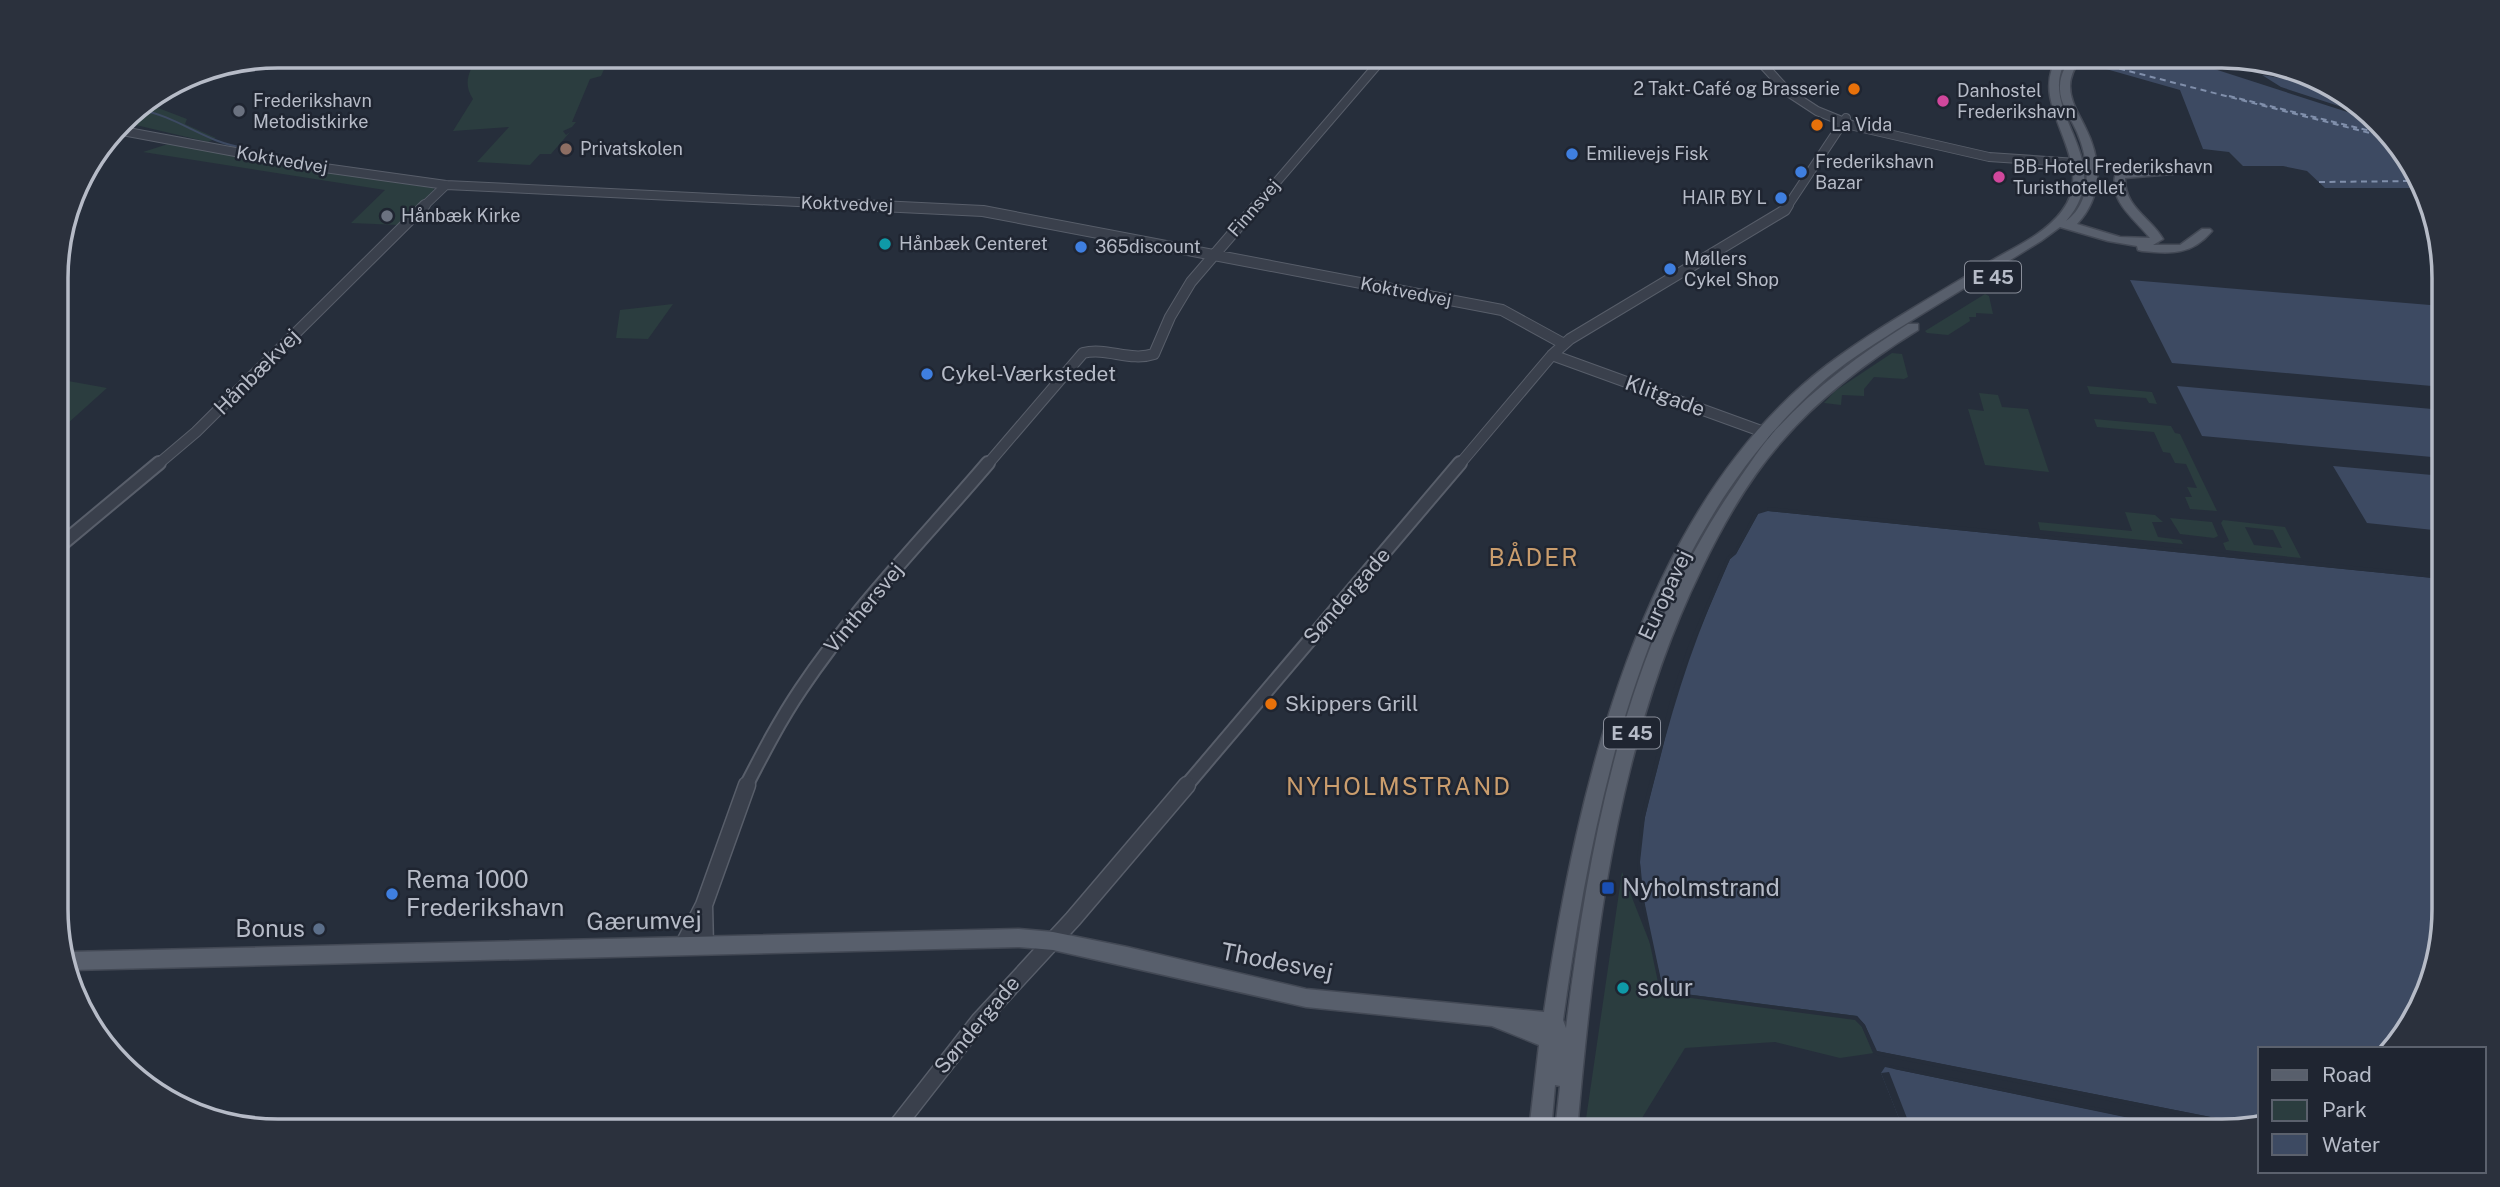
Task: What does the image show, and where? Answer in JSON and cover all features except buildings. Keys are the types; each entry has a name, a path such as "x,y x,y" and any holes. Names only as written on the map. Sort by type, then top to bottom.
{"main road":[{"path":"2058,68 2053,77 2054,93 2093,187 2085,208 2063,226"},
{"path":"2063,226 2074,205 2082,163 2083,134 2070,109 2065,92 2070,68"},
{"path":"2063,226 2104,237 2155,241 2157,239 2154,234 2124,201 2119,178 2122,174 2204,169"},
{"path":"2063,226 2100,241 2181,250 2196,242 2206,230"},
{"name":"Europavej","path":"1566,1118 1559,1038 1569,920 1597,790 1612,729 1640,648 1666,587 1713,500 1771,434 1869,355 2063,226"},
{"name":"Europavej","path":"1543,1118 1559,1038 1634,726 1685,586 1771,434"},
{"name":"Gærumvej","path":"75,961 918,939 1053,941"},
{"name":"Thodesvej","path":"1053,941 1306,998 1494,1018 1559,1038"}],"street":[{"name":"Finnsvej","path":"1088,351 1145,358 1154,354 1183,294 1214,254 1374,68"},
{"path":"1765,68 1788,92 1817,111 1909,140 2006,160 2082,163"},
{"name":"Søndergade","path":"903,1119 979,1021 1053,941 1552,355 1564,344 1785,210 1844,119"},
{"name":"Koktvedvej","path":"128,132 310,166 446,184 557,192 983,211 1502,310 1564,344"},
{"name":"Hånbækvej","path":"69,538 204,425 446,184"},
{"name":"Vinthersvej","path":"683,946 704,905 744,791 783,716 815,667 1076,360 1088,351"},
{"name":"Klitgade","path":"1552,355 1771,434"},
{"name":"Vinthersvej","path":"704,905 705,946"}],"green space":[{"path":"472,69 604,69 601,76 590,79 572,122 576,122 563,131 566,135 570,132 551,154 540,154 530,165 477,162 509,127 453,131 473,99 468,88"},
{"path":"157,108 187,119 185,124 216,138 208,142 135,125"},
{"path":"168,144 434,190 398,225 351,223 385,190 143,152"},
{"path":"1985,294 1989,296 1993,314 1976,313 1976,317 1969,317 1970,321 1948,335 1925,331"},
{"path":"673,304 648,339 616,338 620,310"},
{"path":"1892,353 1902,354 1908,377 1874,377 1864,389 1864,396 1842,395 1841,405 1824,403 1835,391"},
{"path":"69,381 107,388 69,422"},
{"path":"2087,386 2152,392 2157,404 2149,403 2146,398 2090,394"},
{"path":"1979,393 1998,395 2002,407 2028,409 2049,472 1985,465 1968,409 1984,411"},
{"path":"2094,419 2171,426 2175,433 2180,434 2217,511 2190,509 2185,497 2192,497 2187,487 2197,488 2186,464 2175,463 2170,453 2163,452 2154,432 2097,427"},
{"path":"2125,512 2155,515 2163,522 2152,522 2158,537 2181,540 2183,544 2040,530 2038,522 2132,531"},
{"path":"2170,518 2212,522 2218,536 2214,538 2180,534"},
{"path":"2223,520 2285,527 2301,558 2226,550 2223,543 2229,541 2221,523","holes":["2245,527 2273,530 2282,548 2254,545"]},
{"path":"1622,872 1669,992 1857,1016 1874,1053 1840,1058 1775,1042 1685,1048 1642,1118 1586,1118"}],"water":[{"path":"2211,68 2351,113 2388,150 2411,188 2325,188 2307,171 2283,166 2243,166 2229,152 2203,149 2180,90 2106,69"},
{"path":"2262,75 2302,84 2344,108 2281,87"},
{"path":"2130,280 2432,305 2432,386 2172,363"},
{"path":"2177,386 2432,409 2432,457 2202,436"},
{"path":"2333,466 2432,475 2432,530 2367,523"},
{"path":"1768,511 2432,578 2430,936 2416,989 2404,1014 2388,1037 2379,1047 2258,1047 2258,1116 2216,1118 1876,1051 1865,1025 1857,1016 1669,992 1662,985 1643,895 1640,852 1645,817 1664,743 1698,637 1730,559 1736,554 1758,514"},
{"path":"1885,1067 2130,1118 1899,1118 1881,1073"}],"pier":[{"path":"1767,507 2432,574 2432,578 1768,511"},
{"path":"1755,512 1758,514 1736,554 1730,559 1693,645 1676,694 1645,817 1640,862 1644,900 1662,985 1669,992 1857,1016 1865,1025 1877,1051 2216,1118 2195,1118 1877,1055 1873,1053 1862,1027 1855,1020 1669,995 1659,987 1641,901 1637,862 1641,816 1672,693 1689,644 1727,557 1734,552"},
{"path":"1889,1065 2149,1118 2132,1118 1894,1069"},
{"path":"1889,1072 1907,1118 1899,1118 1881,1073"}],"waterway":[{"path":"151,112 218,141 246,148"}],"ferry route":[{"path":"2117,68 2374,134"},
{"path":"2229,96 2371,131"},
{"path":"2319,182 2408,181"}],"place":[{"name":"2 Takt- Café og Brasserie","path":"1854,89"},
{"name":"Danhostel Frederikshavn","path":"1943,101"},
{"name":"Frederikshavn Metodistkirke","path":"239,111"},
{"name":"La Vida","path":"1817,125"},
{"name":"Privatskolen","path":"566,149"},
{"name":"Emilievejs Fisk","path":"1572,154"},
{"name":"Frederikshavn Bazar","path":"1801,172"},
{"name":"BB-Hotel Frederikshavn Turisthotellet","path":"1999,177"},
{"name":"HAIR BY L","path":"1781,198"},
{"name":"Hånbæk Kirke","path":"387,216"},
{"name":"Hånbæk Centeret","path":"885,244"},
{"name":"365discount","path":"1081,247"},
{"name":"Møllers Cykel Shop","path":"1670,269"},
{"name":"Cykel-Værkstedet","path":"927,374"},
{"name":"Skippers Grill","path":"1271,704"},
{"name":"Nyholmstrand","path":"1608,888"},
{"name":"Rema 1000 Frederikshavn","path":"392,894"},
{"name":"Bonus","path":"319,929"},
{"name":"solur","path":"1623,988"}],"district":[{"name":"BÅDER","path":"1534,558"},
{"name":"NYHOLMSTRAND","path":"1399,787"}]}
